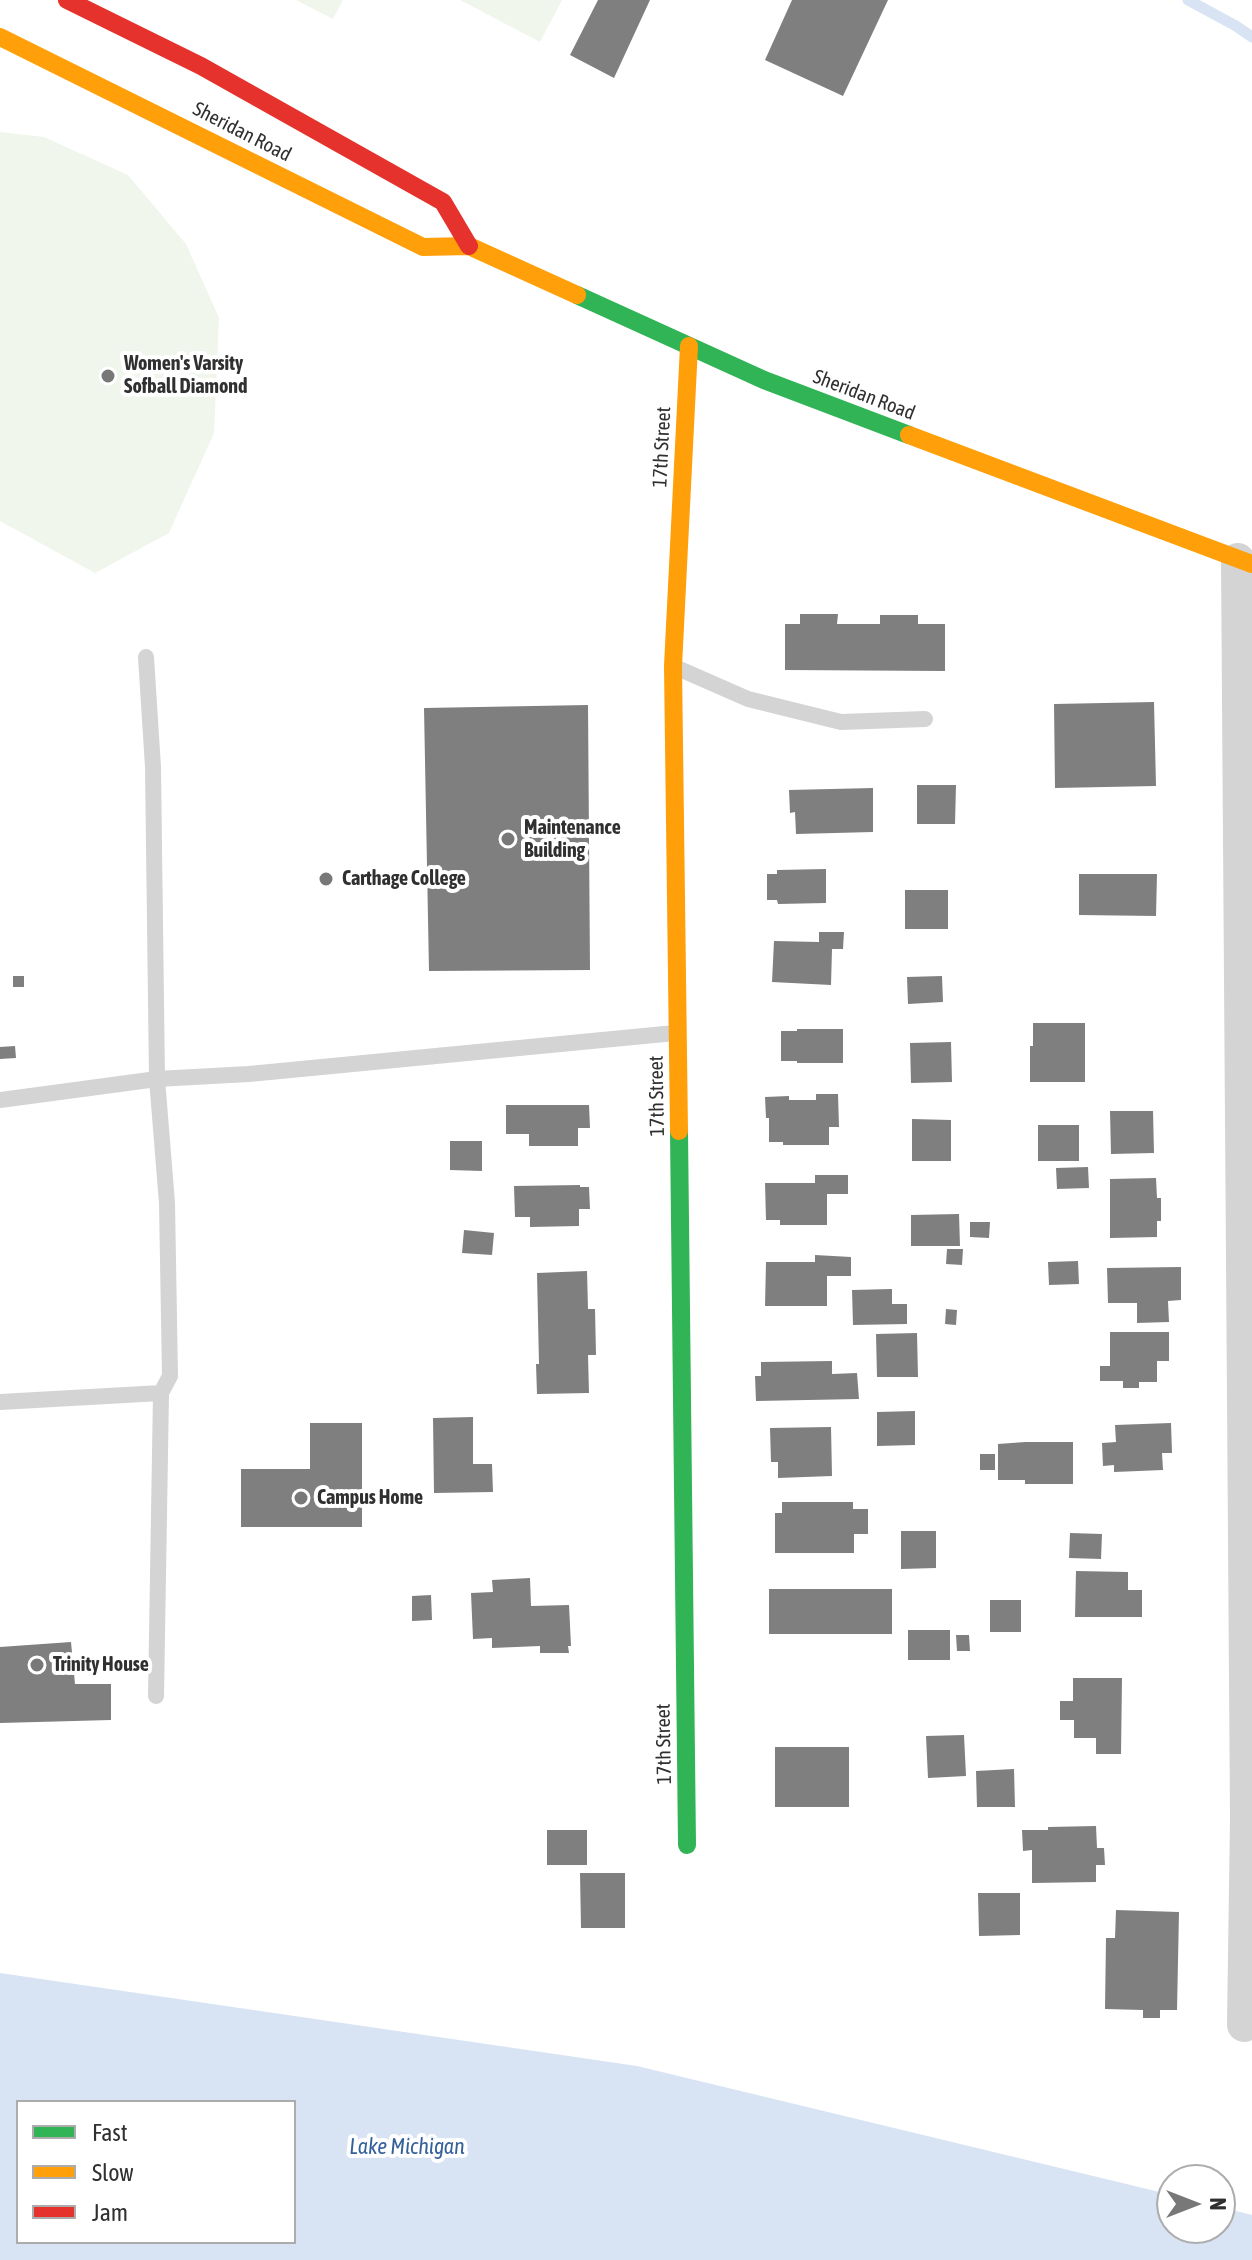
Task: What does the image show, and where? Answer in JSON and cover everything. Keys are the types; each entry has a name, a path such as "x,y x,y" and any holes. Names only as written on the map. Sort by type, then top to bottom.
{"main road":[{"name":"Sheridan Road","path":"67,0 201,66 443,202 469,246"},
{"name":"Sheridan Road","path":"0,37 423,247 469,246 764,380 1245,562"},
{"name":"17th Street","path":"687,1845 673,666 689,346"}],"street":[{"path":"1244,2025 1247,1802 1245,562"}],"lane":[{"path":"146,657 153,767 157,1079 167,1203 170,1345 170,1376 161,1393 156,1696"},
{"path":"673,666 748,699 841,722 925,719"},
{"path":"0,1100 157,1079 264,1073 678,1033"},
{"path":"0,1402 161,1393"}],"shaded area":[{"path":"296,0 343,0 333,19"},
{"path":"460,0 562,0 540,42"},
{"name":"Women's Varsity Sofball Diamond","path":"0,132 44,137 128,175 186,244 219,318 214,433 169,533 95,573 0,521"}],"water":[{"name":"Lake Michigan","path":"0,1973 637,2066 1156,2191 1156,2244 1236,2244 1236,2211 1252,2215 1252,2260 0,2260"}],"building":[{"path":"598,0 650,0 614,78 570,55"},
{"path":"792,0 888,0 843,96 765,60"},
{"path":"800,614 838,614 837,624 880,624 880,615 918,615 918,624 945,624 945,671 785,670 785,624 800,624"},
{"path":"1154,702 1156,786 1055,788 1054,704"},
{"name":"Maintenance Building","path":"588,705 590,970 429,971 424,708"},
{"path":"917,785 956,785 955,824 917,824"},
{"path":"873,788 873,832 796,834 795,812 790,813 789,790"},
{"path":"826,869 826,903 778,904 777,900 767,900 767,874 777,874 777,870"},
{"path":"1079,874 1157,874 1156,916 1079,915"},
{"path":"905,890 948,890 948,929 905,929"},
{"path":"819,932 844,932 843,949 832,949 831,985 772,982 774,941 819,942"},
{"path":"13,976 24,976 24,987 13,987"},
{"path":"942,976 943,1002 908,1004 907,977"},
{"path":"1033,1023 1085,1023 1085,1082 1030,1082"},
{"path":"843,1029 843,1063 781,1061 781,1031"},
{"path":"951,1042 952,1082 911,1083 910,1043"},
{"path":"15,1046 16,1058 0,1059 0,1047"},
{"path":"816,1094 838,1094 839,1127 829,1127 829,1145 769,1142 765,1097 789,1096 789,1100 816,1100"},
{"path":"506,1105 589,1105 590,1128 578,1128 578,1146 529,1146 529,1134 506,1134"},
{"path":"1110,1111 1153,1111 1154,1153 1111,1154"},
{"path":"912,1119 951,1120 951,1161 912,1161"},
{"path":"1038,1125 1079,1125 1079,1161 1038,1161"},
{"path":"450,1141 482,1141 482,1171 450,1170"},
{"path":"1088,1167 1089,1188 1057,1189 1056,1168"},
{"path":"815,1175 848,1175 848,1194 827,1194 827,1225 780,1225 780,1220 766,1220 765,1183 815,1183"},
{"path":"1156,1178 1157,1198 1161,1198 1157,1237 1110,1238 1110,1179"},
{"path":"514,1186 589,1187 590,1209 579,1209 579,1226 530,1227 530,1217 515,1217"},
{"path":"959,1214 960,1246 911,1246 911,1215"},
{"path":"970,1222 990,1222 989,1238 970,1237"},
{"path":"464,1230 494,1233 492,1255 462,1253"},
{"path":"947,1249 963,1249 962,1265 946,1264"},
{"path":"815,1255 851,1257 851,1276 827,1276 827,1306 765,1306 766,1262 815,1262"},
{"path":"1078,1261 1079,1284 1049,1285 1048,1262"},
{"path":"1181,1267 1181,1300 1168,1301 1169,1322 1137,1323 1137,1303 1108,1303 1107,1268"},
{"path":"587,1271 588,1309 595,1309 596,1355 588,1355 589,1393 537,1394 537,1273"},
{"path":"892,1289 892,1304 907,1304 907,1324 853,1325 852,1290"},
{"path":"946,1309 957,1310 956,1325 945,1324"},
{"path":"1110,1332 1169,1332 1169,1361 1157,1361 1157,1382 1139,1382 1139,1388 1123,1388 1123,1381 1100,1381 1100,1366 1110,1366"},
{"path":"917,1333 918,1377 877,1377 876,1334"},
{"path":"832,1361 832,1374 857,1373 859,1399 756,1401 755,1376 761,1376 761,1362"},
{"path":"915,1411 915,1445 877,1446 877,1412"},
{"path":"473,1417 473,1464 492,1464 493,1492 434,1493 433,1418"},
{"name":"Campus Home","path":"310,1423 362,1423 362,1527 241,1527 241,1469 310,1469"},
{"path":"1171,1423 1172,1453 1162,1453 1163,1470 1114,1472 1114,1465 1103,1466 1102,1443 1116,1442 1115,1425"},
{"path":"831,1427 832,1476 778,1478 778,1462 771,1462 770,1428"},
{"path":"1073,1442 1073,1484 1025,1484 1025,1480 998,1480 998,1444"},
{"path":"980,1454 995,1454 995,1470 980,1470"},
{"path":"782,1502 853,1502 853,1509 868,1509 868,1534 854,1534 854,1553 775,1553 775,1513 782,1513"},
{"path":"901,1531 936,1531 936,1568 901,1569"},
{"path":"1070,1533 1102,1534 1101,1559 1069,1558"},
{"path":"1076,1571 1128,1572 1128,1590 1142,1590 1142,1617 1075,1617"},
{"path":"530,1578 531,1606 569,1605 569,1653 540,1653 540,1646 492,1648 492,1638 473,1639 471,1593 493,1592 492,1580"},
{"path":"769,1589 892,1589 892,1634 769,1634"},
{"path":"431,1595 432,1620 412,1621 412,1596"},
{"path":"990,1600 1021,1600 1021,1632 990,1632"},
{"path":"908,1630 950,1630 950,1660 908,1660"},
{"path":"956,1635 969,1635 970,1651 957,1651"},
{"name":"Trinity House","path":"71,1642 75,1684 111,1684 111,1720 0,1723 0,1647"},
{"path":"1073,1678 1122,1678 1121,1754 1096,1754 1096,1738 1074,1738 1074,1720 1060,1720 1060,1701 1073,1701"},
{"path":"964,1735 966,1776 928,1778 926,1736"},
{"path":"775,1747 849,1747 849,1807 775,1807"},
{"path":"1014,1769 1015,1807 977,1807 976,1771"},
{"path":"1096,1826 1097,1848 1104,1848 1105,1865 1096,1865 1096,1882 1032,1883 1032,1850 1023,1851 1022,1830"},
{"path":"547,1830 587,1830 587,1865 547,1865"},
{"path":"580,1873 625,1873 625,1928 581,1928"},
{"path":"978,1893 1020,1893 1020,1935 979,1936"},
{"path":"1116,1910 1179,1912 1177,2010 1160,2010 1160,2018 1143,2018 1143,2010 1105,2009 1106,1938 1115,1938"}],"waterway":[{"path":"1188,0 1252,37"}],"traffic: fast":[{"path":"577,295 764,380 909,435"},
{"path":"679,1131 687,1845"}],"traffic: slow":[{"path":"0,37 423,247 469,246 577,295"},
{"path":"679,1131 673,666 689,346"},
{"path":"909,435 1252,564"}],"traffic: jam":[{"path":"67,0 201,66 443,202 469,246"}],"place":[{"name":"Women's Varsity Sofball Diamond","path":"108,376"},
{"name":"Maintenance Building","path":"508,839"},
{"name":"Carthage College","path":"326,879"},
{"name":"Campus Home","path":"301,1498"},
{"name":"Trinity House","path":"37,1665"}]}
